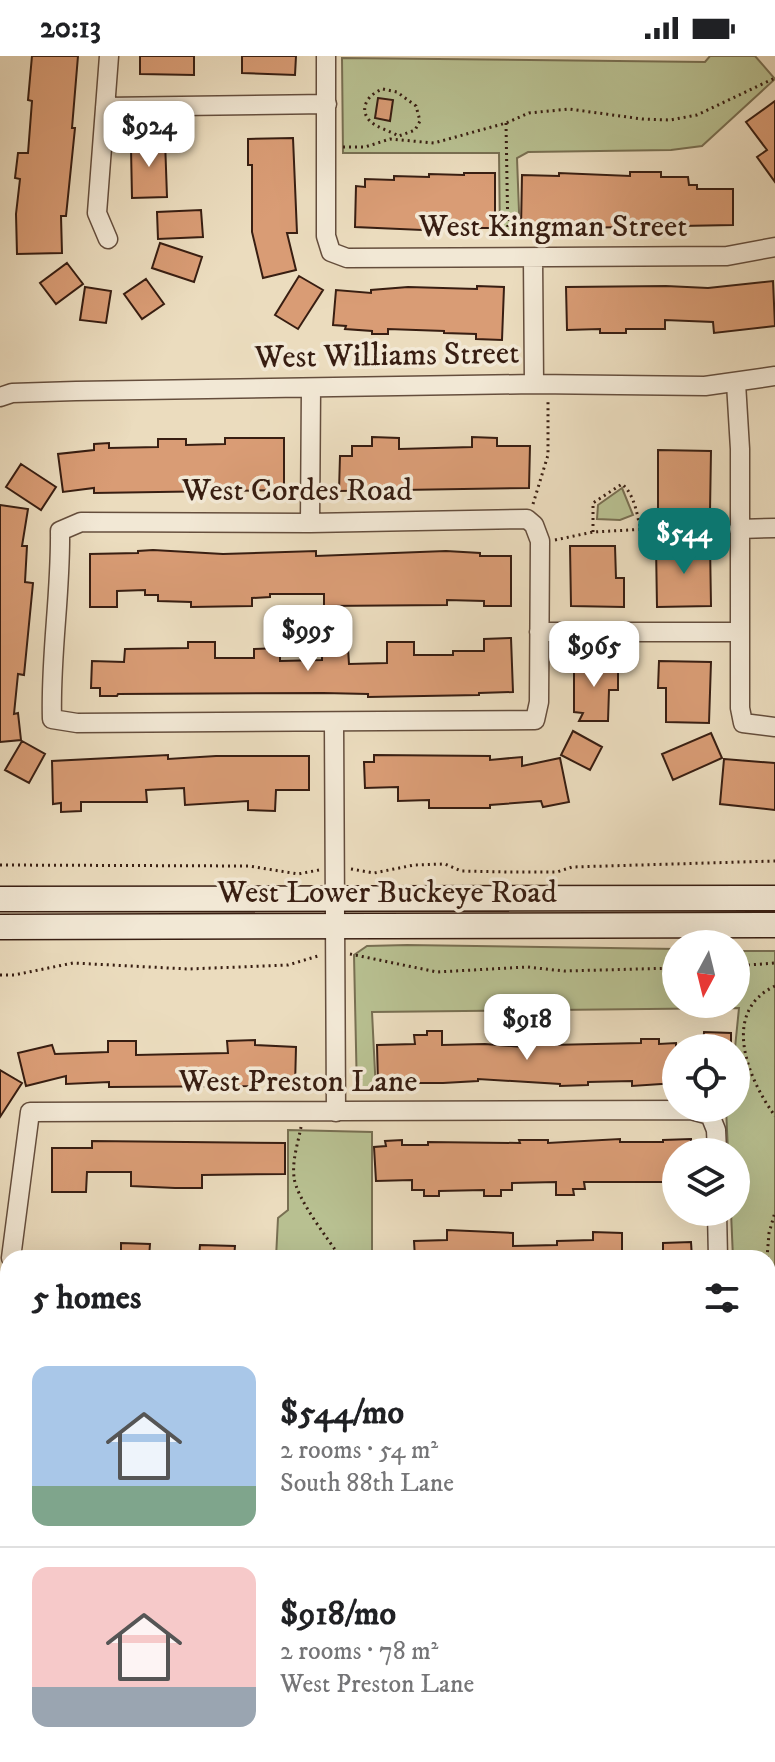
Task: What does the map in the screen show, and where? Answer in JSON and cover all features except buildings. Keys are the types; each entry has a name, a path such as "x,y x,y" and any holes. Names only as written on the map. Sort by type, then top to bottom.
{"main road":[{"name":"West Lower Buckeye Road","path":"0,899 775,898"},
{"name":"West Lower Buckeye Road","path":"0,927 775,925"}],"street":[{"path":"108,239 97,213 109,56"},
{"path":"326,56 328,146"},
{"path":"105,107 327,104"},
{"name":"West Kingman Street","path":"328,146 326,236 331,252 347,258 727,256 775,247"},
{"path":"533,258 540,384"},
{"name":"West Williams Street","path":"0,397 25,392 540,384 705,386 775,376"},
{"path":"736,383 740,449 739,632 743,723 775,727"},
{"path":"310,523 311,388"},
{"name":"West Cordes Road","path":"334,722 77,723 52,719 61,564 60,531 81,522 534,528"},
{"path":"336,1112 334,722 535,720 539,702 539,632 534,528"},
{"path":"739,529 775,528"},
{"path":"539,632 739,632"},
{"name":"West Preston Lane","path":"12,1250 30,1112 691,1110 710,1115 716,1138"},
{"path":"717,1226 718,1250"}],"path":[{"path":"328,146 365,147 399,138 434,143 506,123 529,113 569,109 670,120 697,115 775,78"},
{"path":"376,90 397,92 418,110 420,121 415,130 399,138 368,118 366,102 376,90"},
{"path":"506,123 507,258"},
{"path":"540,384 548,455 534,528 593,532 666,528 690,533 739,529"},
{"path":"593,532 593,503 622,484 627,487 641,531"},
{"path":"351,869 374,873 414,865 445,864 461,871 557,872 572,867 775,861"},
{"path":"0,865 249,866 298,874 322,869"},
{"path":"350,954 437,972 527,967 564,971 662,968"},
{"path":"0,975 73,963 188,969 288,965 322,955"},
{"path":"750,965 775,963"},
{"path":"775,986 754,999 750,1007 743,1052 758,1092 775,1116"},
{"path":"304,1112 294,1159 294,1179 310,1212 336,1250"},
{"path":"768,1250 775,1212"}],"green space":[{"path":"710,56 755,56 775,79 702,146 671,150 528,152 517,158 520,238 500,238 499,153 343,153 342,58 705,62"},
{"path":"622,488 633,515 620,520 597,519 598,505"},
{"path":"407,945 662,949 662,1009 372,1012 376,1092 357,1093 354,955 367,946"},
{"path":"750,951 775,951 775,1250 733,1250 732,1226 750,1226 750,1138 727,1138 727,1122 750,1122 750,1034 736,1034 738,1018 750,1018"},
{"path":"288,1130 372,1132 372,1250 276,1250 278,1218 288,1210"}]}
